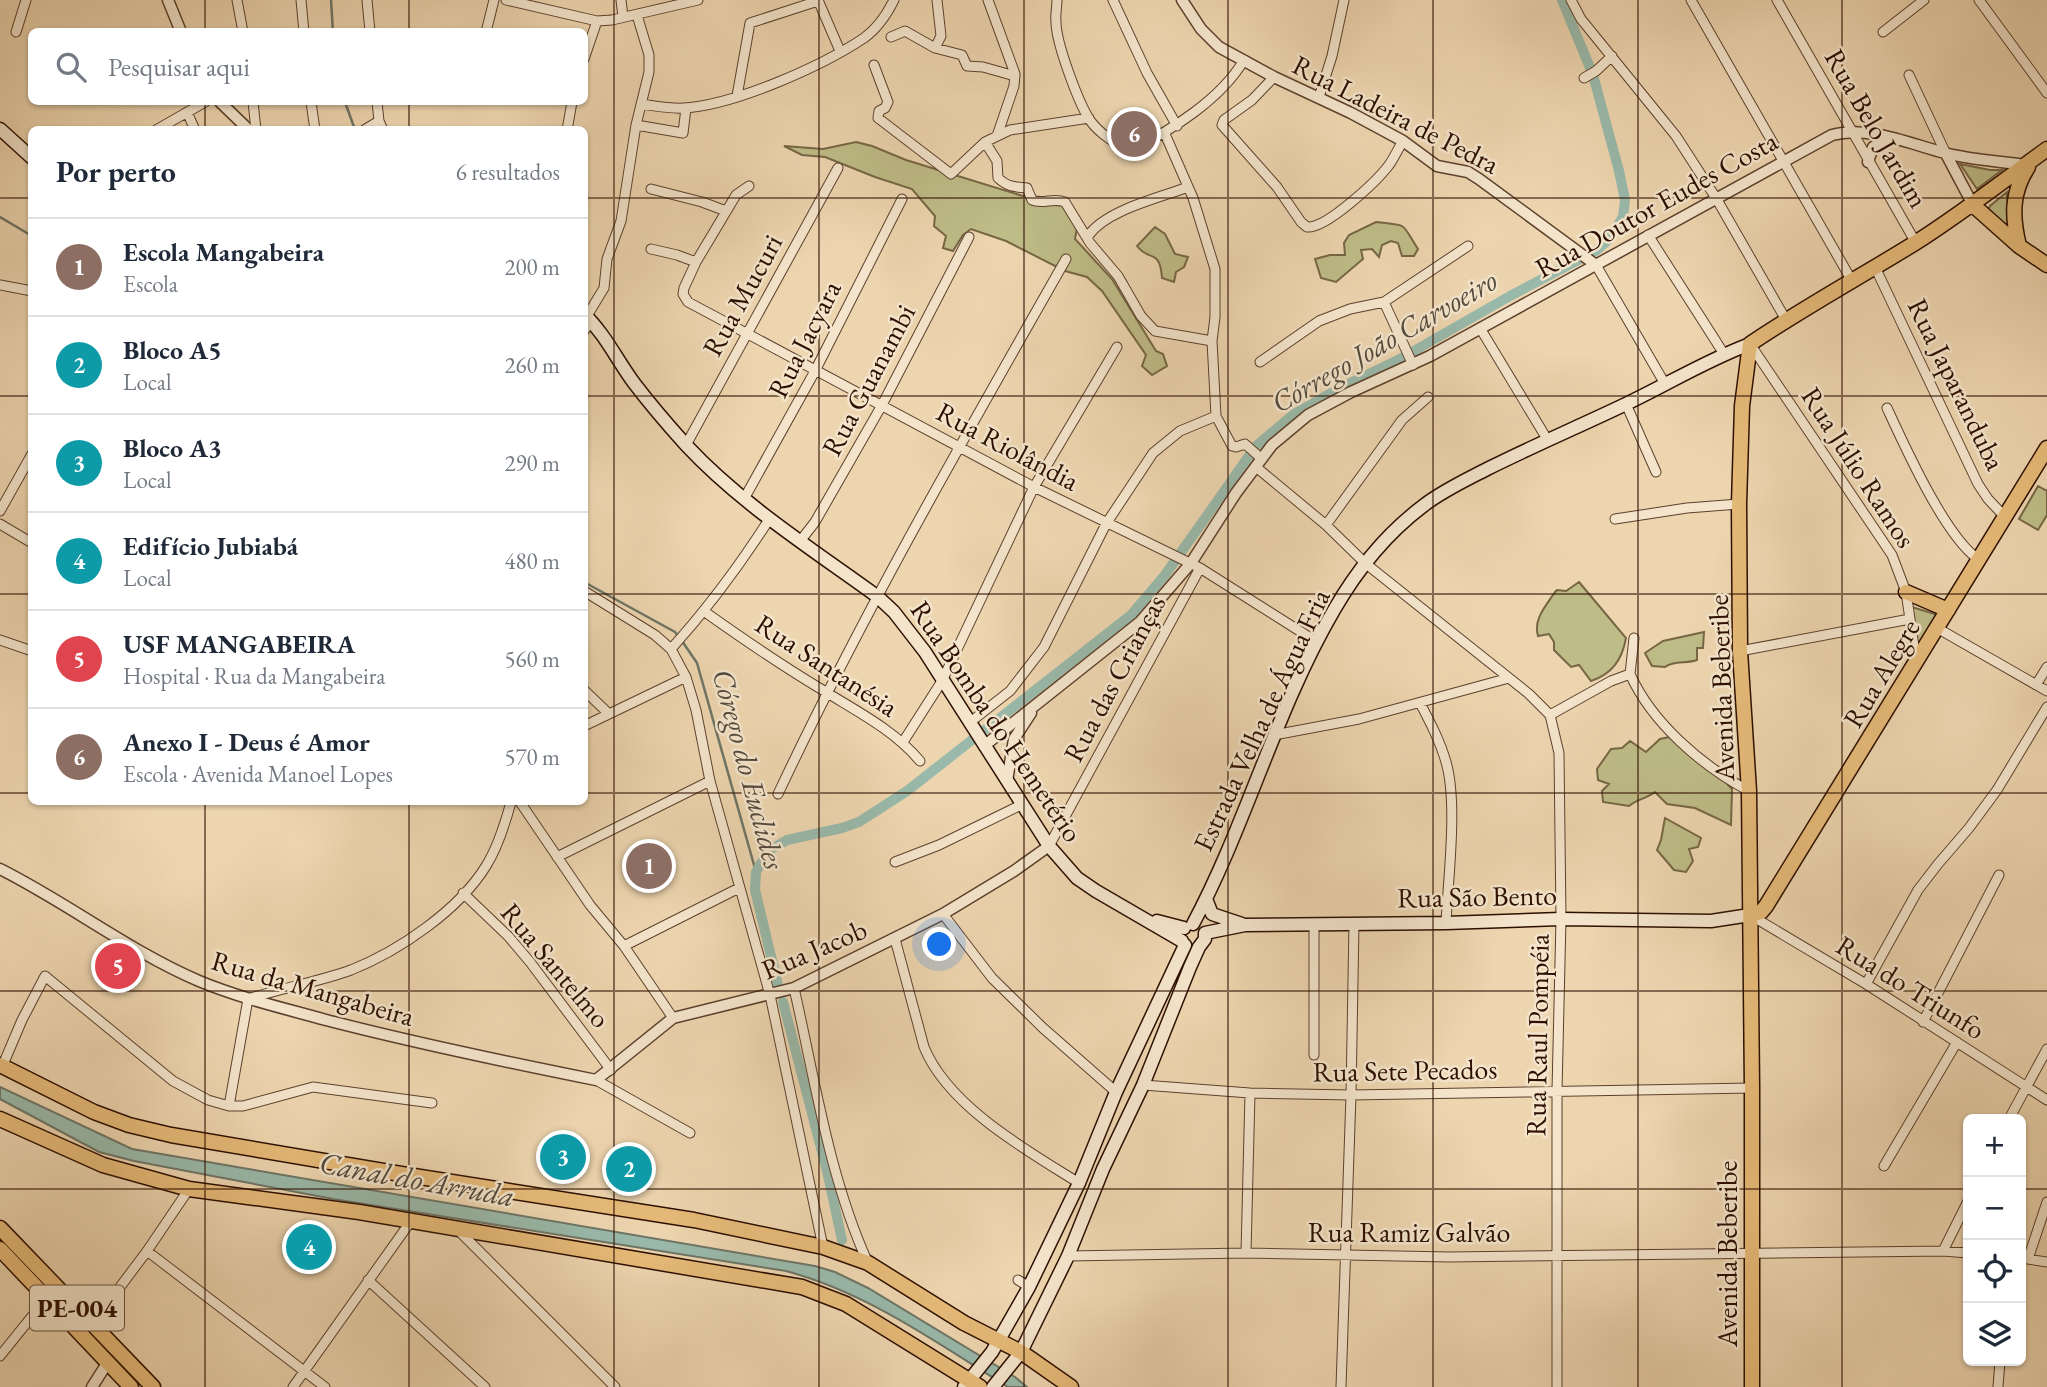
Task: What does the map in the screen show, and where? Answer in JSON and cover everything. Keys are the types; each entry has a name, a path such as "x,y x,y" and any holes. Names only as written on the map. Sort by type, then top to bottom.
{"main road":[{"path":"0,129 28,154"},
{"path":"1750,344 1916,243 1973,205 2047,149"},
{"path":"2019,246 2014,196 2029,163"},
{"path":"1973,205 2019,246 2047,265"},
{"name":"Rua Bomba do Hemetério","path":"588,322 614,350 633,382 686,445 744,499 878,597 894,612 1049,846 1077,878 1118,906 1186,934"},
{"name":"Estrada Velha de Água Fria","path":"973,1381 995,1346 1024,1284 1079,1183 1186,934 1206,899 1274,735 1334,609 1365,563 1391,533 1425,504 1547,439 1750,344"},
{"name":"Avenida Beberibe","path":"1750,344 1742,406 1739,504 1740,651 1749,791 1752,1387"},
{"name":"Rua Alegre","path":"1750,915 1761,912 1766,906 2047,448"},
{"path":"1906,592 1948,610"},
{"path":"1206,899 1212,914 1245,925"},
{"name":"Rua São Bento","path":"1205,933 1245,925 1561,919 1711,921 1750,915"},
{"path":"995,1385 1021,1352 1068,1256 1103,1169 1143,1085 1199,947 1203,944 1205,933 1198,925 1186,934 1192,948 1199,947"},
{"path":"1,1066 94,1112 129,1125 171,1135 694,1220 823,1247 868,1264 964,1323 995,1346 1021,1352 1071,1387"},
{"path":"0,1119 103,1165 189,1189 411,1221 802,1287 973,1381"},
{"name":"PE-004","path":"0,1228 153,1387"},
{"name":"PE-004","path":"0,1249 131,1387"}],"street":[{"path":"16,32 26,0"},
{"path":"168,0 179,28"},
{"path":"237,0 242,28"},
{"path":"301,0 304,28"},
{"path":"367,0 370,28"},
{"path":"487,28 494,0"},
{"path":"506,0 597,21 637,15 698,0"},
{"path":"621,0 623,17"},
{"path":"737,96 750,23 818,0 840,51"},
{"path":"642,104 686,108 737,96 805,71 865,37 879,24 894,0"},
{"path":"935,48 940,36 937,0"},
{"path":"988,0 1015,76 996,136"},
{"path":"1058,0 1057,33 1068,69 1089,118 1109,138 1131,149 1177,126 1231,78 1244,60"},
{"path":"1113,0 1147,73 1177,126"},
{"name":"Rua Ladeira de Pedra","path":"1182,0 1211,41 1274,77 1403,141 1437,166 1468,172 1593,263"},
{"path":"1319,97 1332,56 1344,0"},
{"path":"1571,0 1581,19 1670,127 1716,198 1786,320"},
{"path":"1691,0 1852,281"},
{"name":"Rua Belo Jardim","path":"1777,0 1916,243"},
{"path":"1883,32 1924,0"},
{"path":"1979,0 2047,93"},
{"path":"588,319 604,288 607,259 621,221 636,125 649,72 649,55 637,15"},
{"path":"588,47 597,21"},
{"path":"891,37 905,31 935,48 962,55 967,66 983,67 1015,76"},
{"path":"1584,78 1612,56"},
{"path":"874,65 888,102 885,108 879,111 878,117 951,174 985,142 1010,130 1089,118"},
{"path":"1909,75 1973,205"},
{"path":"1274,77 1252,100 1227,117 1222,125 1277,187 1307,227 1318,226 1359,195 1388,166 1403,141"},
{"path":"163,126 200,105"},
{"path":"222,105 244,126"},
{"path":"253,105 256,126"},
{"path":"312,105 315,126"},
{"path":"378,105 381,125"},
{"path":"568,126 571,105"},
{"path":"636,125 683,133 686,108"},
{"path":"187,112 193,126"},
{"name":"Rua Doutor Eudes Costa","path":"976,735 1038,703 1140,622 1195,565 1258,460 1308,415 1480,328 1593,263 1832,135 1854,132 1946,154 2029,163"},
{"path":"1165,134 1188,187 1215,269 1212,341 1216,416 1232,446 1247,445 1258,460 1365,563 1509,678 1550,715 1601,686 1630,674"},
{"path":"1868,162 1873,148 1888,138"},
{"path":"985,142 996,161 998,178 1011,187 1027,188 1035,202 1058,199 1065,202 1090,243 1118,276 1141,316 1156,331 1212,341"},
{"name":"Rua Mucuri","path":"686,445 838,168"},
{"path":"650,249 696,262 736,195 749,186"},
{"path":"1088,236 1093,229 1111,217 1188,187"},
{"path":"651,189 726,211"},
{"name":"Rua Jacyara","path":"744,499 815,371 902,199"},
{"path":"1648,235 1724,354"},
{"name":"Rua Guanambi","path":"800,540 816,522 882,405 969,237"},
{"path":"1260,362 1319,321 1350,309 1384,303 1468,246"},
{"path":"778,794 878,597 1066,259"},
{"name":"Rua Riolândia","path":"696,262 684,288 683,295 688,302 1034,487 1195,565 1317,642"},
{"path":"1593,263 1665,384"},
{"name":"Rua Japaranduba","path":"1874,267 1979,484 1988,499 2005,517"},
{"path":"0,285 28,290"},
{"path":"1384,303 1412,363"},
{"path":"1480,328 1547,439"},
{"name":"Rua Júlio Ramos","path":"1750,344 1892,555 1906,592 1916,664"},
{"path":"903,742 942,681 1034,487 1117,347"},
{"path":"1326,525 1402,420 1428,397"},
{"path":"1626,404 1656,472"},
{"path":"1887,408 1959,541 1978,559"},
{"path":"976,735 1044,647 1106,524 1153,453 1180,431 1216,416"},
{"path":"0,511 28,461"},
{"path":"1615,519 1687,508 1739,504"},
{"path":"673,647 705,612 770,518"},
{"path":"0,524 28,541"},
{"name":"Rua das Crianças","path":"1049,846 1195,565"},
{"path":"588,593 673,647 686,677 696,710 710,781 770,995 823,1247"},
{"name":"Rua Santanésia","path":"705,612 753,647 903,742 920,761"},
{"path":"1740,651 1910,619"},
{"path":"1937,628 2047,691"},
{"path":"1634,638 1630,674 1639,695 1678,738 1722,777 1749,791"},
{"path":"0,640 28,650"},
{"path":"2036,685 2047,667"},
{"path":"588,724 686,677"},
{"path":"1274,735 1359,719 1509,678"},
{"path":"588,694 608,713"},
{"path":"1007,781 1014,739 1038,703"},
{"path":"1420,703 1441,746 1450,788 1446,923"},
{"path":"1866,984 1918,890 1997,790 2047,706"},
{"name":"Rua Raul Pompéia","path":"1550,715 1559,753 1561,919 1557,1091 1557,1387"},
{"path":"558,856 710,781"},
{"path":"229,1106 248,999 350,970 429,927 485,868 496,846 510,805"},
{"path":"522,805 590,905 624,946 673,1018"},
{"path":"895,862 939,845 1021,805"},
{"name":"Rua Jacob","path":"596,1080 673,1018 794,988 943,914 1014,871 1049,846"},
{"name":"Rua da Mangabeira","path":"0,869 176,969 248,999 435,1046 596,1080"},
{"path":"1923,1022 1999,875"},
{"path":"624,946 739,888"},
{"name":"Rua Santelmo","path":"463,893 508,936 530,962 611,1070"},
{"path":"943,914 992,978 1116,1092"},
{"name":"Rua do Triunfo","path":"1750,915 1866,984 2047,1100"},
{"path":"1341,1387 1354,923"},
{"path":"1314,924 1314,1055"},
{"path":"895,939 924,1047 951,1091 1030,1152 1079,1183"},
{"path":"1,1066 45,976 173,1082 196,1096 229,1106 261,1102 313,1087 432,1103"},
{"path":"794,988 839,1184 852,1229 868,1264"},
{"path":"1884,1166 1957,1042"},
{"path":"2012,1114 2047,1049"},
{"path":"596,1080 690,1133"},
{"name":"Rua Sete Pecados","path":"1143,1085 1250,1093 1351,1095 1752,1088"},
{"path":"1246,1253 1250,1093"},
{"path":"93,1323 189,1189"},
{"path":"2026,1253 2047,1202"},
{"path":"1943,1251 1963,1210"},
{"path":"293,1387 411,1221"},
{"path":"458,1229 615,1387"},
{"path":"147,1251 325,1387"},
{"name":"Rua Ramiz Galvão","path":"1068,1256 1246,1253 1558,1256 1963,1253"},
{"path":"2026,1258 2047,1262"},
{"path":"368,1280 485,1387"},
{"path":"0,1356 46,1298"},
{"path":"92,1387 108,1362"},
{"path":"1998,1387 2000,1366"}],"shaded area":[{"path":"856,142 1023,196 1054,205 1071,206 1078,223 1075,239 1112,279 1156,351 1163,354 1167,366 1152,375 1142,366 1146,355 1102,291 1087,277 1065,271 1006,241 971,229 963,235 953,251 943,248 946,236 934,226 935,216 912,189 825,157 802,155 784,146 823,149"},
{"path":"1960,164 1990,170 2002,170 1977,189"},
{"path":"2007,192 2008,230 1988,210"},
{"path":"1376,222 1403,227 1418,249 1414,256 1402,256 1398,243 1391,241 1382,245 1379,257 1372,249 1361,250 1363,259 1336,282 1321,278 1315,259 1345,255 1344,243 1349,235"},
{"path":"1155,227 1165,234 1175,254 1188,257 1184,267 1176,272 1174,282 1162,278 1156,259 1137,246"},
{"path":"2038,486 2047,491 2047,515 2038,530 2019,519"},
{"path":"1579,582 1626,638 1615,665 1591,681 1579,665 1571,667 1554,650 1554,642 1549,634 1538,636 1537,630 1541,613 1555,592 1566,591"},
{"path":"1912,607 1938,615 1918,648"},
{"path":"1704,632 1703,648 1697,648 1697,660 1665,667 1652,666 1645,653 1663,641"},
{"path":"1669,737 1714,770 1732,789 1731,825 1695,808 1667,804 1655,792 1629,806 1603,802 1602,791 1609,784 1598,780 1597,769 1611,749 1622,748 1630,741 1646,752 1660,739"},
{"path":"1665,818 1701,838 1698,847 1689,849 1693,861 1686,872 1674,870 1657,850"},
{"path":"0,1087 132,1149 815,1266 835,1272 868,1288 1015,1377 1027,1387 1008,1387 874,1306 816,1280 786,1271 333,1199 134,1161 99,1152 0,1099"}],"waterway":[{"path":"331,0 333,28"},
{"name":"Córrego João Carvoeiro","path":"778,985 755,890 756,872 768,851 787,840 859,822 907,791 1131,615 1165,575 1256,446 1294,414 1597,250 1610,238 1623,217 1625,200 1593,75 1562,0"},
{"path":"346,105 354,126"},
{"name":"Córego do Euclides","path":"0,217 28,234"},
{"name":"Córego do Euclides","path":"588,584 678,636"},
{"name":"Córego do Euclides","path":"682,641 697,663 756,872"},
{"name":"Córego do Euclides","path":"783,1002 842,1240"}],"place":[{"name":"Anexo I - Deus é Amor","path":"1134,134"},
{"name":"Escola Mangabeira","path":"649,866"},
{"name":"USF MANGABEIRA","path":"118,966"},
{"name":"Bloco A3","path":"563,1157"},
{"name":"Bloco A5","path":"629,1169"},
{"name":"Edifício Jubiabá","path":"309,1247"}],"water label":[{"name":"Canal do Arruda","path":"417,1179"}]}
